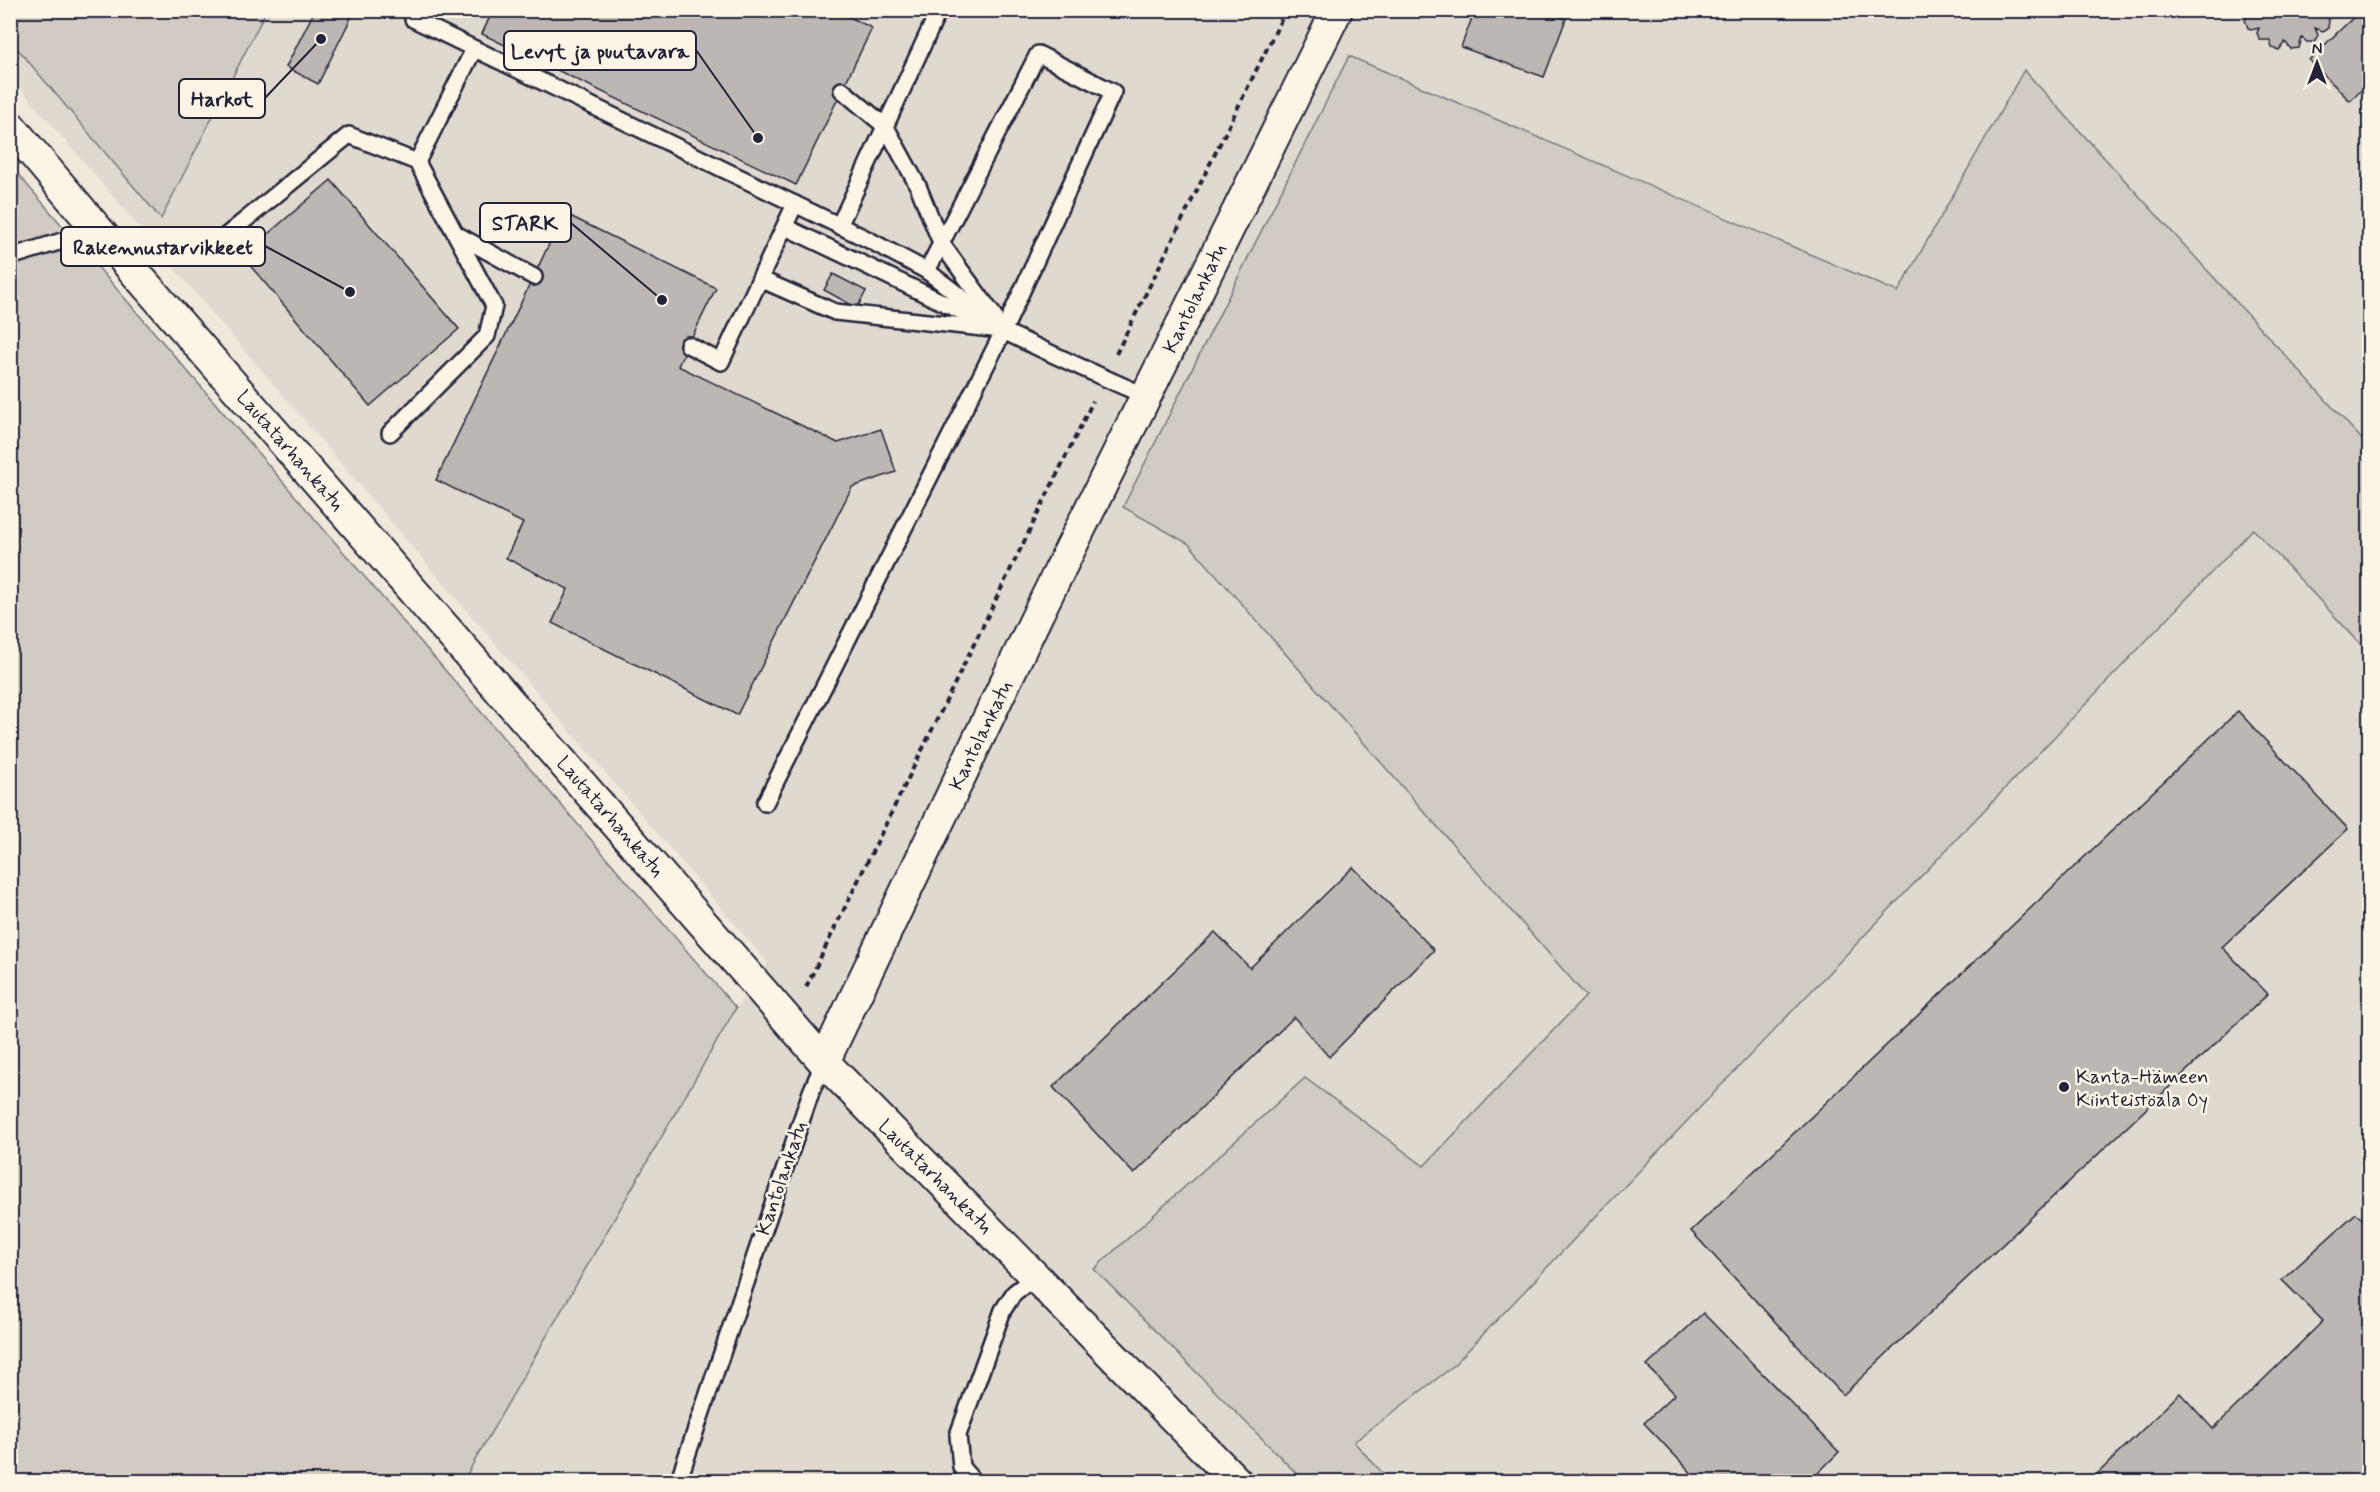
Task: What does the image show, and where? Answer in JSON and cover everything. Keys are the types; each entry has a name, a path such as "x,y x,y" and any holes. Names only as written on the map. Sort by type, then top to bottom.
{"street":[{"name":"Kantolankatu","path":"824,1062 1036,618 1337,10"},
{"name":"Lautatarhankatu","path":"10,126 98,230 824,1062 1237,1482"}],"lane":[{"path":"418,10 413,19 795,204 927,271 1004,330"},
{"path":"839,226 939,10"},
{"path":"417,162 474,49"},
{"path":"765,803 1004,330 1113,92 1038,54 927,271"},
{"path":"842,90 886,127 918,186 941,243 1004,330"},
{"path":"222,239 349,135 417,162 494,306 487,336 390,433"},
{"path":"688,345 722,362 795,204"},
{"path":"785,227 1004,330 1072,365 1146,396"},
{"path":"10,257 98,230"},
{"path":"456,234 534,277"},
{"path":"760,279 835,312 1004,330"},
{"name":"Kantolankatu","path":"678,1482 811,1092 824,1062"},
{"path":"974,1482 961,1467 958,1435 1003,1310 1014,1293 1036,1276"}],"path":[{"path":"790,1021 1286,10"}],"shaded area":[{"path":"10,11 266,11 161,219 11,41"},
{"path":"266,11 2369,11 2369,1481 463,1481 736,1008 768,963 11,77 10,41 161,219"},
{"path":"1349,56 1898,292 2024,70 2369,447 2370,654 2253,529 1451,1368 1354,1442 1390,1481 1305,1482 1094,1269 1305,1078 1424,1166 1586,996 1189,544 1123,507"},
{"path":"10,165 736,1008 463,1481 11,1481"}],"building":[{"path":"315,10 355,10 318,84 286,67"},
{"path":"493,10 835,10 872,28 796,185 482,34"},
{"path":"1475,10 1543,10 1566,19 1544,77 1461,47"},
{"path":"2239,10 2335,10 2332,15 2326,16 2329,20 2328,28 2323,31 2315,28 2318,35 2314,42 2307,42 2302,38 2299,48 2291,49 2285,42 2279,50 2272,48 2270,40 2260,40 2257,33 2259,28 2251,30 2248,28 2245,20 2249,15 2242,14"},
{"path":"2361,10 2370,10 2370,82 2350,101 2309,60"},
{"path":"331,180 459,329 370,406 242,256"},
{"path":"564,213 716,288 678,366 838,443 881,429 896,472 852,487 737,715 552,623 568,589 506,558 523,523 436,480"},
{"path":"833,274 866,291 857,308 824,290"},
{"path":"2238,711 2348,829 2222,947 2268,994 1843,1395 1691,1231"},
{"path":"1353,867 1434,950 1329,1057 1294,1017 1134,1174 1053,1087 1215,932 1250,968"},
{"path":"2356,1213 2370,1225 2370,1482 2089,1482 2180,1393 2213,1429 2323,1321 2282,1280"},
{"path":"1703,1313 1839,1452 1809,1482 1700,1482 1644,1423 1675,1394 1647,1366"}],"place":[{"name":"Harkot","path":"321,39"},
{"name":"Levyt ja puutavara","path":"758,138"},
{"name":"Rakennustarvikkeet","path":"350,292"},
{"name":"STARK","path":"662,300"},
{"name":"Kanta-Hämeen Kiinteistöala Oy","path":"2064,1087"}]}
